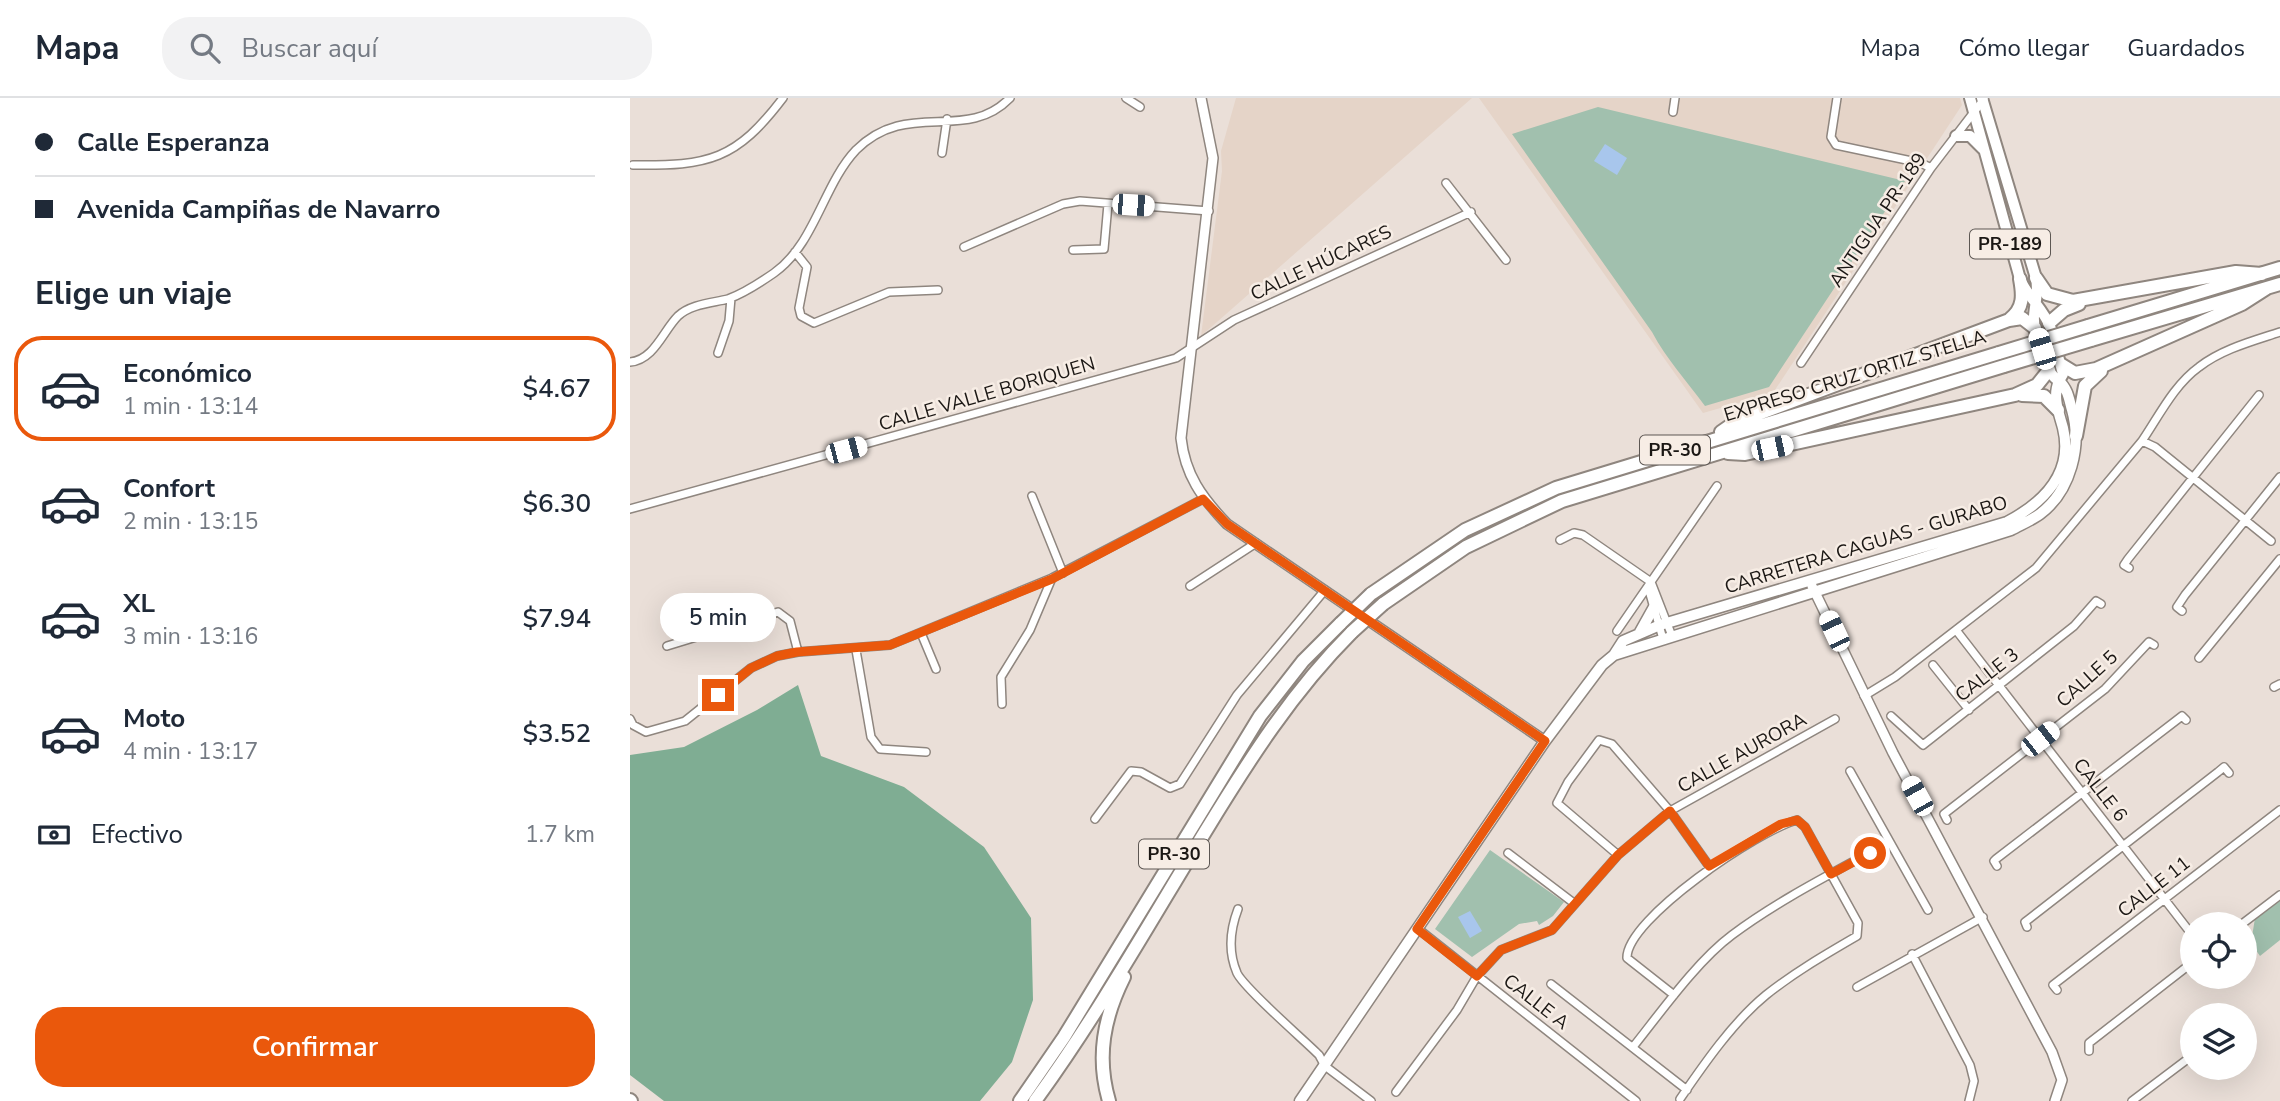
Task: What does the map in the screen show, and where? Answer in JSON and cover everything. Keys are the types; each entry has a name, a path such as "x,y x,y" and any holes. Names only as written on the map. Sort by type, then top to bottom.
{"highway":[{"name":"EXPRESO CRUZ ORTIZ STELLA","path":"1024,1100 1260,716 1303,661 1340,623 1371,594 1441,544 1509,507 1580,479 2280,268"},
{"path":"2049,323 2064,310 2092,299 2236,272 2262,274"},
{"path":"2036,278 2042,289 2053,298 2092,299"},
{"path":"2008,320 2018,313 2022,304 2020,279"},
{"name":"EXPRESO CRUZ ORTIZ STELLA","path":"1024,1100 1073,1047 1267,732 1298,691 1352,632 1383,604 1447,559 1531,514 1586,493 2280,284"},
{"path":"2062,365 2068,370 2083,373 2114,362 2242,304 2266,288"},
{"path":"1709,439 1734,423 2008,320 2022,318 2035,328"},
{"path":"2076,436 2085,386 2114,362"},
{"path":"1717,453 1745,454 2015,395 2036,385 2049,370"},
{"path":"2015,395 2044,396 2058,410"},
{"path":"1109,1101 1102,1066 1103,1032 1112,1001 1148,935 1154,914"}],"main road":[{"name":"PR-189","path":"1970,98 2020,279 2028,298 2049,323 2062,365 2059,381"},
{"name":"PR-189","path":"1983,99 2036,278 2039,294 2035,328 2049,370 2059,381"},
{"path":"1956,136 1970,136 1987,154"},
{"name":"CARRETERA CAGUAS - GURABO","path":"1614,656 1623,641 1664,624 2011,530 2041,514 2060,492 2074,461 2076,425 2067,390 2059,381"},
{"name":"CARRETERA CAGUAS - GURABO","path":"1300,1101 1545,741 1602,665 1614,656 1812,586 2007,523 2035,508 2052,489 2063,462 2064,433 2056,394 2059,381"},
{"path":"1640,632 1654,607"}],"street":[{"path":"633,165 686,166 724,154 760,129 783,98"},
{"path":"630,362 648,355 680,314 698,305 731,298 775,272 795,251 855,150 883,127 905,119 984,117 999,109 1010,98"},
{"path":"1126,98 1140,107"},
{"path":"1201,98 1213,159 1181,438 1184,463 1203,499 1227,524 1545,741"},
{"path":"1672,112 1675,98"},
{"path":"1837,98 1831,137 1836,145 1921,163 1931,168"},
{"name":"ANTIGUA PR-189","path":"1801,363 1931,168 1983,99"},
{"path":"942,153 947,119"},
{"path":"1446,183 1506,260"},
{"path":"964,247 1063,204 1080,201 1209,211"},
{"path":"1073,250 1104,249 1108,204"},
{"name":"CALLE HÚCARES","path":"1189,351 1234,320 1471,212"},
{"path":"795,251 807,267 799,308 801,316 814,323 889,292 939,290"},
{"path":"718,353 729,321 731,298"},
{"path":"1864,696 1895,677 2036,568 2142,441 2176,390 2199,367 2232,349 2280,332"},
{"name":"CALLE VALLE BORIQUEN","path":"630,509 1176,358 1189,351"},
{"path":"2129,569 2124,565 2128,559 2259,395"},
{"path":"2142,441 2193,477 2271,541"},
{"path":"2182,611 2177,607 2185,595 2280,477"},
{"path":"1617,631 1717,486"},
{"path":"1032,496 1063,573"},
{"path":"630,719 633,725 646,732 685,721 751,668 777,656 890,645 1052,579 1203,499"},
{"path":"1560,540 1574,533 1583,535 1651,582 1668,637"},
{"path":"1190,586 1256,543"},
{"path":"2199,658 2280,559"},
{"path":"1002,704 1001,677 1030,630 1052,579"},
{"path":"1651,582 1650,594 1654,607 1664,624"},
{"path":"1812,586 1864,696 2052,1052 2062,1080 2055,1101"},
{"path":"1096,819 1131,771 1141,772 1170,788 1180,784 1237,695 1325,590"},
{"name":"CALLE 3","path":"1891,716 1923,745 2000,687 2074,626 2096,601 2101,604"},
{"path":"667,646 778,612 790,621 797,652"},
{"name":"CALLE 6","path":"1956,631 2180,919"},
{"path":"921,633 936,669"},
{"name":"CALLE 5","path":"1947,820 1944,814 2105,689 2149,642 2154,645"},
{"path":"856,650 871,737 880,749 926,752"},
{"path":"1933,665 1969,710"},
{"path":"1997,866 1994,861 1996,859 2082,792 2182,716 2186,720"},
{"name":"CALLE AURORA","path":"1396,1092 1457,1010 1477,976 1501,950 1552,930 1618,855 1670,811 1835,719"},
{"path":"1618,855 1557,803 1568,782 1599,740 1612,744 1670,811 1709,866"},
{"path":"2028,927 2025,922 2224,767 2229,773"},
{"path":"1850,771 1928,910"},
{"name":"CALLE 11","path":"2057,990 2053,985 2280,810"},
{"path":"1674,995 1627,958 1626,948 1641,929 1709,866 1781,824 1797,820 1803,825 1858,923 1857,936 1811,962 1764,996 1733,1029 1680,1099"},
{"path":"1633,1047 1674,995 1731,935 1889,842"},
{"path":"1508,853 1574,904"},
{"path":"2257,913 2280,895"},
{"path":"1238,909 1232,926 1231,950 1238,976 1319,1055 1325,1066 1371,1101"},
{"path":"1857,987 1912,954 1983,917"},
{"name":"CALLE A","path":"1417,929 1636,1101"},
{"path":"1912,954 1970,1065 1975,1081 1969,1101"},
{"path":"2089,1051 2089,1043 2180,972"},
{"path":"1551,984 1687,1090"},
{"path":"2132,1101 2180,1065"}],"shaded area":[{"path":"1236,98 1472,98 1201,336 1222,171 1221,151"},
{"path":"1479,98 1960,98 1962,105 1773,393 1703,413"}],"green space":[{"path":"1598,107 1905,181 1769,387 1705,406 1670,361 1512,134"},
{"path":"798,685 821,756 904,787 984,847 1031,918 1033,1000 1012,1062 980,1101 664,1101 630,1075 630,755 684,747 757,710"},
{"path":"1490,850 1564,902 1553,916 1539,925 1537,921 1519,924 1472,957 1435,929"},
{"path":"2280,899 2280,940 2260,956 2257,952 2257,916"}],"water":[{"path":"1605,144 1627,158 1617,175 1594,161"},
{"path":"1470,911 1482,931 1470,938 1458,917"}],"route":[{"path":"718,695 751,668 777,656 890,645 1052,579 1203,499 1227,524 1545,741 1417,929 1477,976 1501,950 1552,930 1618,855 1670,811 1709,866 1781,824 1797,820 1805,827 1831,874 1870,853"}]}
